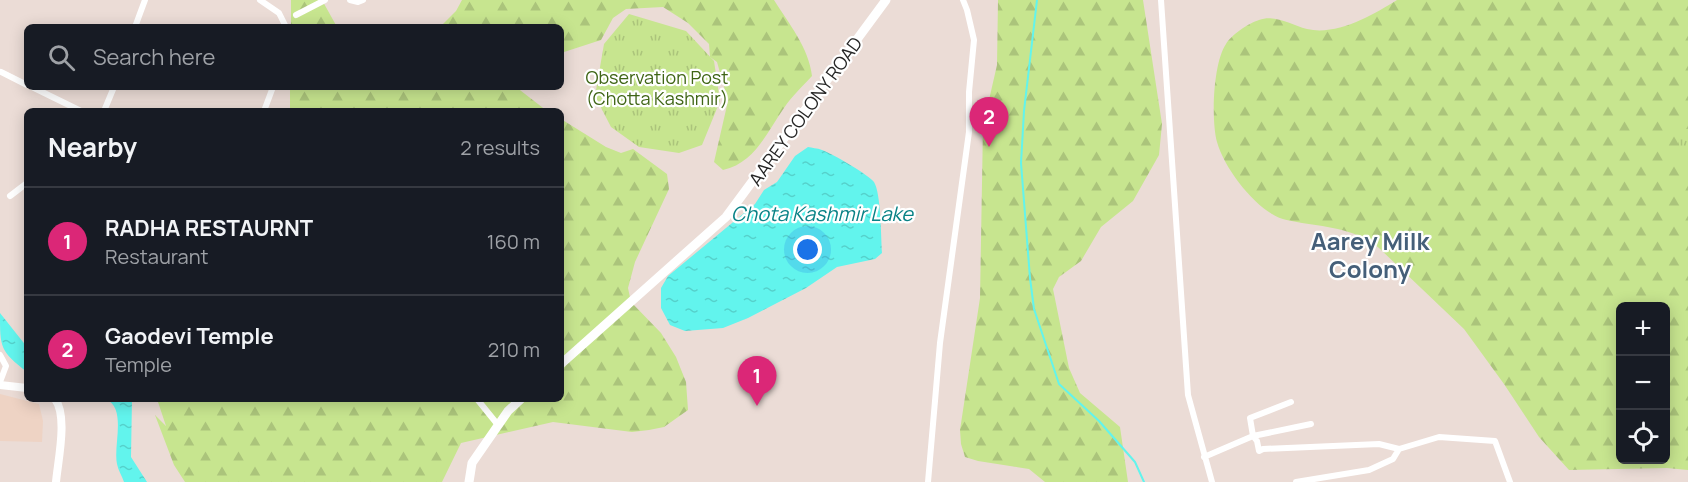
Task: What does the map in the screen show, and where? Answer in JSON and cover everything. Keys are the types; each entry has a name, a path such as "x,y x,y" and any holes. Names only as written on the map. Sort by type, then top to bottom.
{"main road":[{"name":"AAREY COLONY ROAD","path":"564,361 726,217 886,0"},
{"path":"469,482 472,463 508,411 518,402"}],"street":[{"path":"136,24 145,0"},
{"path":"260,0 279,13 284,24"},
{"path":"296,15 325,0"},
{"path":"350,0 358,2 363,0"},
{"path":"927,482 940,343 969,132 969,92 974,40 963,0"},
{"path":"1161,0 1188,395 1212,482"},
{"path":"1,72 24,84"},
{"path":"38,90 75,108"},
{"path":"105,108 113,90"},
{"path":"265,108 272,90"},
{"path":"10,196 24,185"},
{"path":"0,356 6,366 0,383 24,387"},
{"path":"56,482 62,419 57,402"},
{"path":"479,402 498,425"},
{"path":"1291,402 1250,418 1253,436 1257,441 1259,451 1263,448 1379,444 1399,449 1439,438 1495,441 1510,482"},
{"path":"1204,457 1253,436 1311,424"},
{"path":"1296,482 1369,470 1393,459 1399,449"}],"shaded area":[{"path":"0,394 39,404 43,421 42,442 0,441"}],"green space":[{"path":"291,0 322,0 335,24 291,24"},
{"path":"462,0 774,0 803,46 812,76 787,104 752,154 744,161 723,170 714,162 728,101 717,62 710,57 709,44 688,23 663,7 626,9 613,18 601,40 564,52 564,24 443,24 456,11"},
{"path":"998,0 1143,0 1162,124 1159,155 1133,201 1101,227 1081,261 1059,277 1053,289 1069,368 1080,393 1120,427 1128,482 1045,482 1029,469 965,457 961,444 960,430 980,298 983,126 997,65"},
{"path":"1397,0 1688,0 1688,470 1667,468 1569,470 1539,437 1464,329 1379,248 1353,233 1275,216 1255,201 1239,182 1220,152 1214,120 1214,92 1218,64 1228,41 1245,27 1265,18 1277,19 1307,29 1330,30 1366,18"},
{"name":"Observation Post (Chotta Kashmir)","path":"629,14 686,31 714,61 720,101 702,145 679,153 639,147 611,127 595,96 604,44"},
{"path":"290,90 520,90 543,108 290,108"},
{"path":"564,121 606,147 621,153 633,149 667,174 669,189 635,262 628,288 631,302 661,333 676,357 686,382 688,410 664,427 632,432 553,422 461,443 442,482 185,482 174,465 155,415 166,426 158,402 564,402"},
{"path":"1678,129 1688,129 1688,163 1678,163"}],"water":[{"name":"Chota Kashmir Lake","path":"808,147 833,155 874,182 879,205 882,253 875,259 837,267 806,288 748,318 723,328 685,331 670,325 661,308 661,288 668,276 755,204 764,190 777,182 795,156"},
{"path":"0,313 24,343 24,370 11,359 3,348"},
{"path":"110,402 132,402 131,457 147,482 124,482 118,469 116,456 118,419"}],"waterway":[{"path":"1037,0 1024,111 1021,163 1034,309 1059,384 1099,421 1135,462 1144,482"}],"place":[{"name":"Gaodevi Temple","path":"989,147"},
{"name":"RADHA RESTAURNT","path":"757,406"}],"district":[{"name":"Aarey Milk Colony","path":"1370,254"}]}
